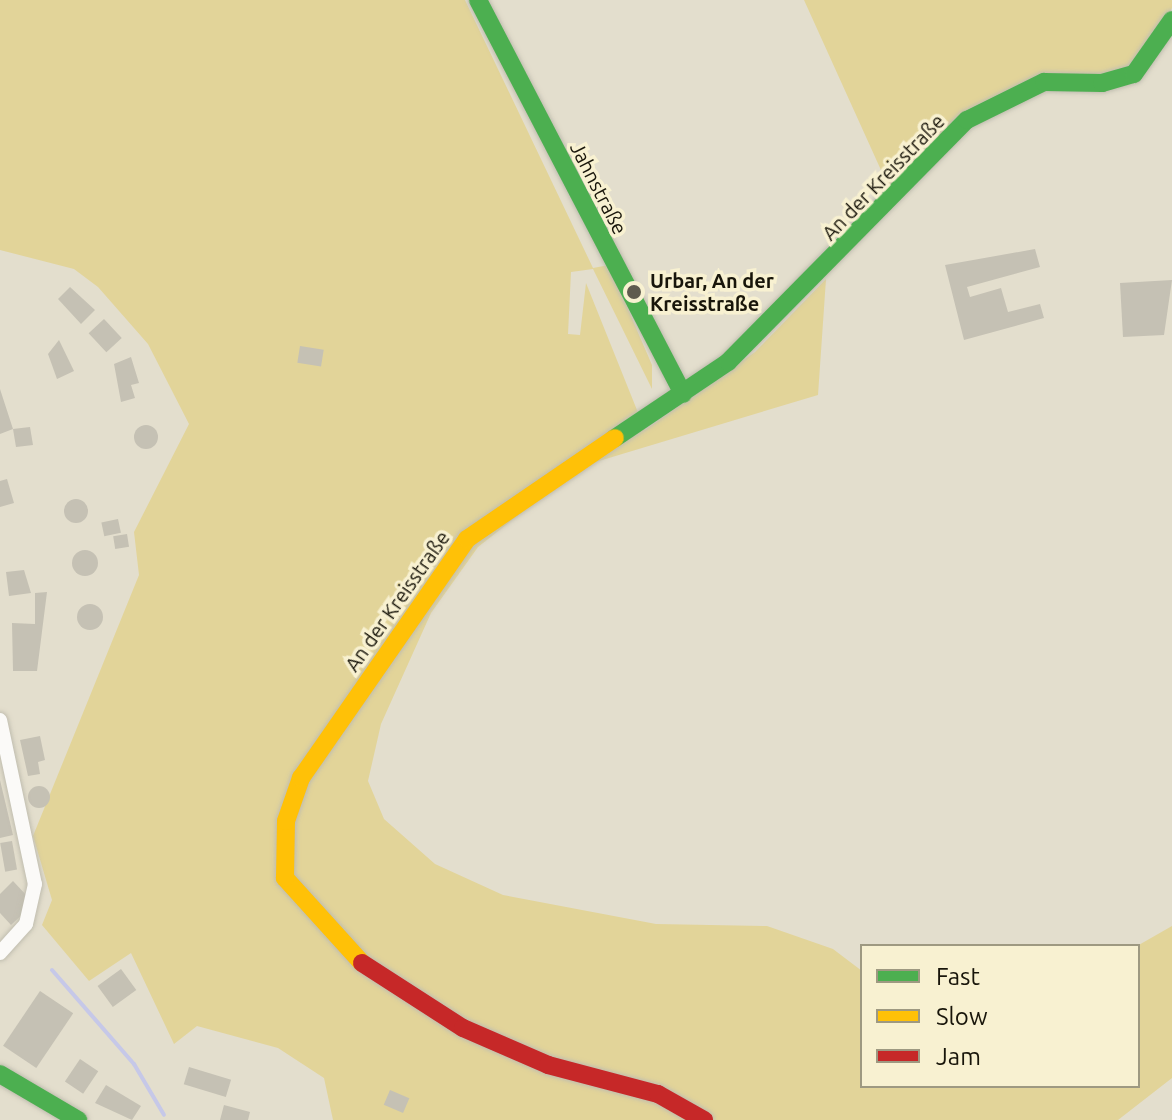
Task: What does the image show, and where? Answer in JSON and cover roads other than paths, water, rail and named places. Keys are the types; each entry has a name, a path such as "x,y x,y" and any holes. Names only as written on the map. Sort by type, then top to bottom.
{"street":[{"name":"Jahnstraße","path":"478,0 683,394"},
{"name":"An der Kreisstraße","path":"704,1120 658,1094 548,1065 413,1003 300,902 281,855 286,821 315,751 467,539 545,480 683,394 759,334 967,120 1044,82 1102,83 1134,74 1172,20"},
{"path":"0,720 35,884 26,924 0,953"},
{"path":"0,1074 78,1120"}],"waterway":[{"path":"52,970 134,1064 164,1115"}],"place":[{"name":"Urbar, An der Kreisstraße","path":"634,292"}]}
